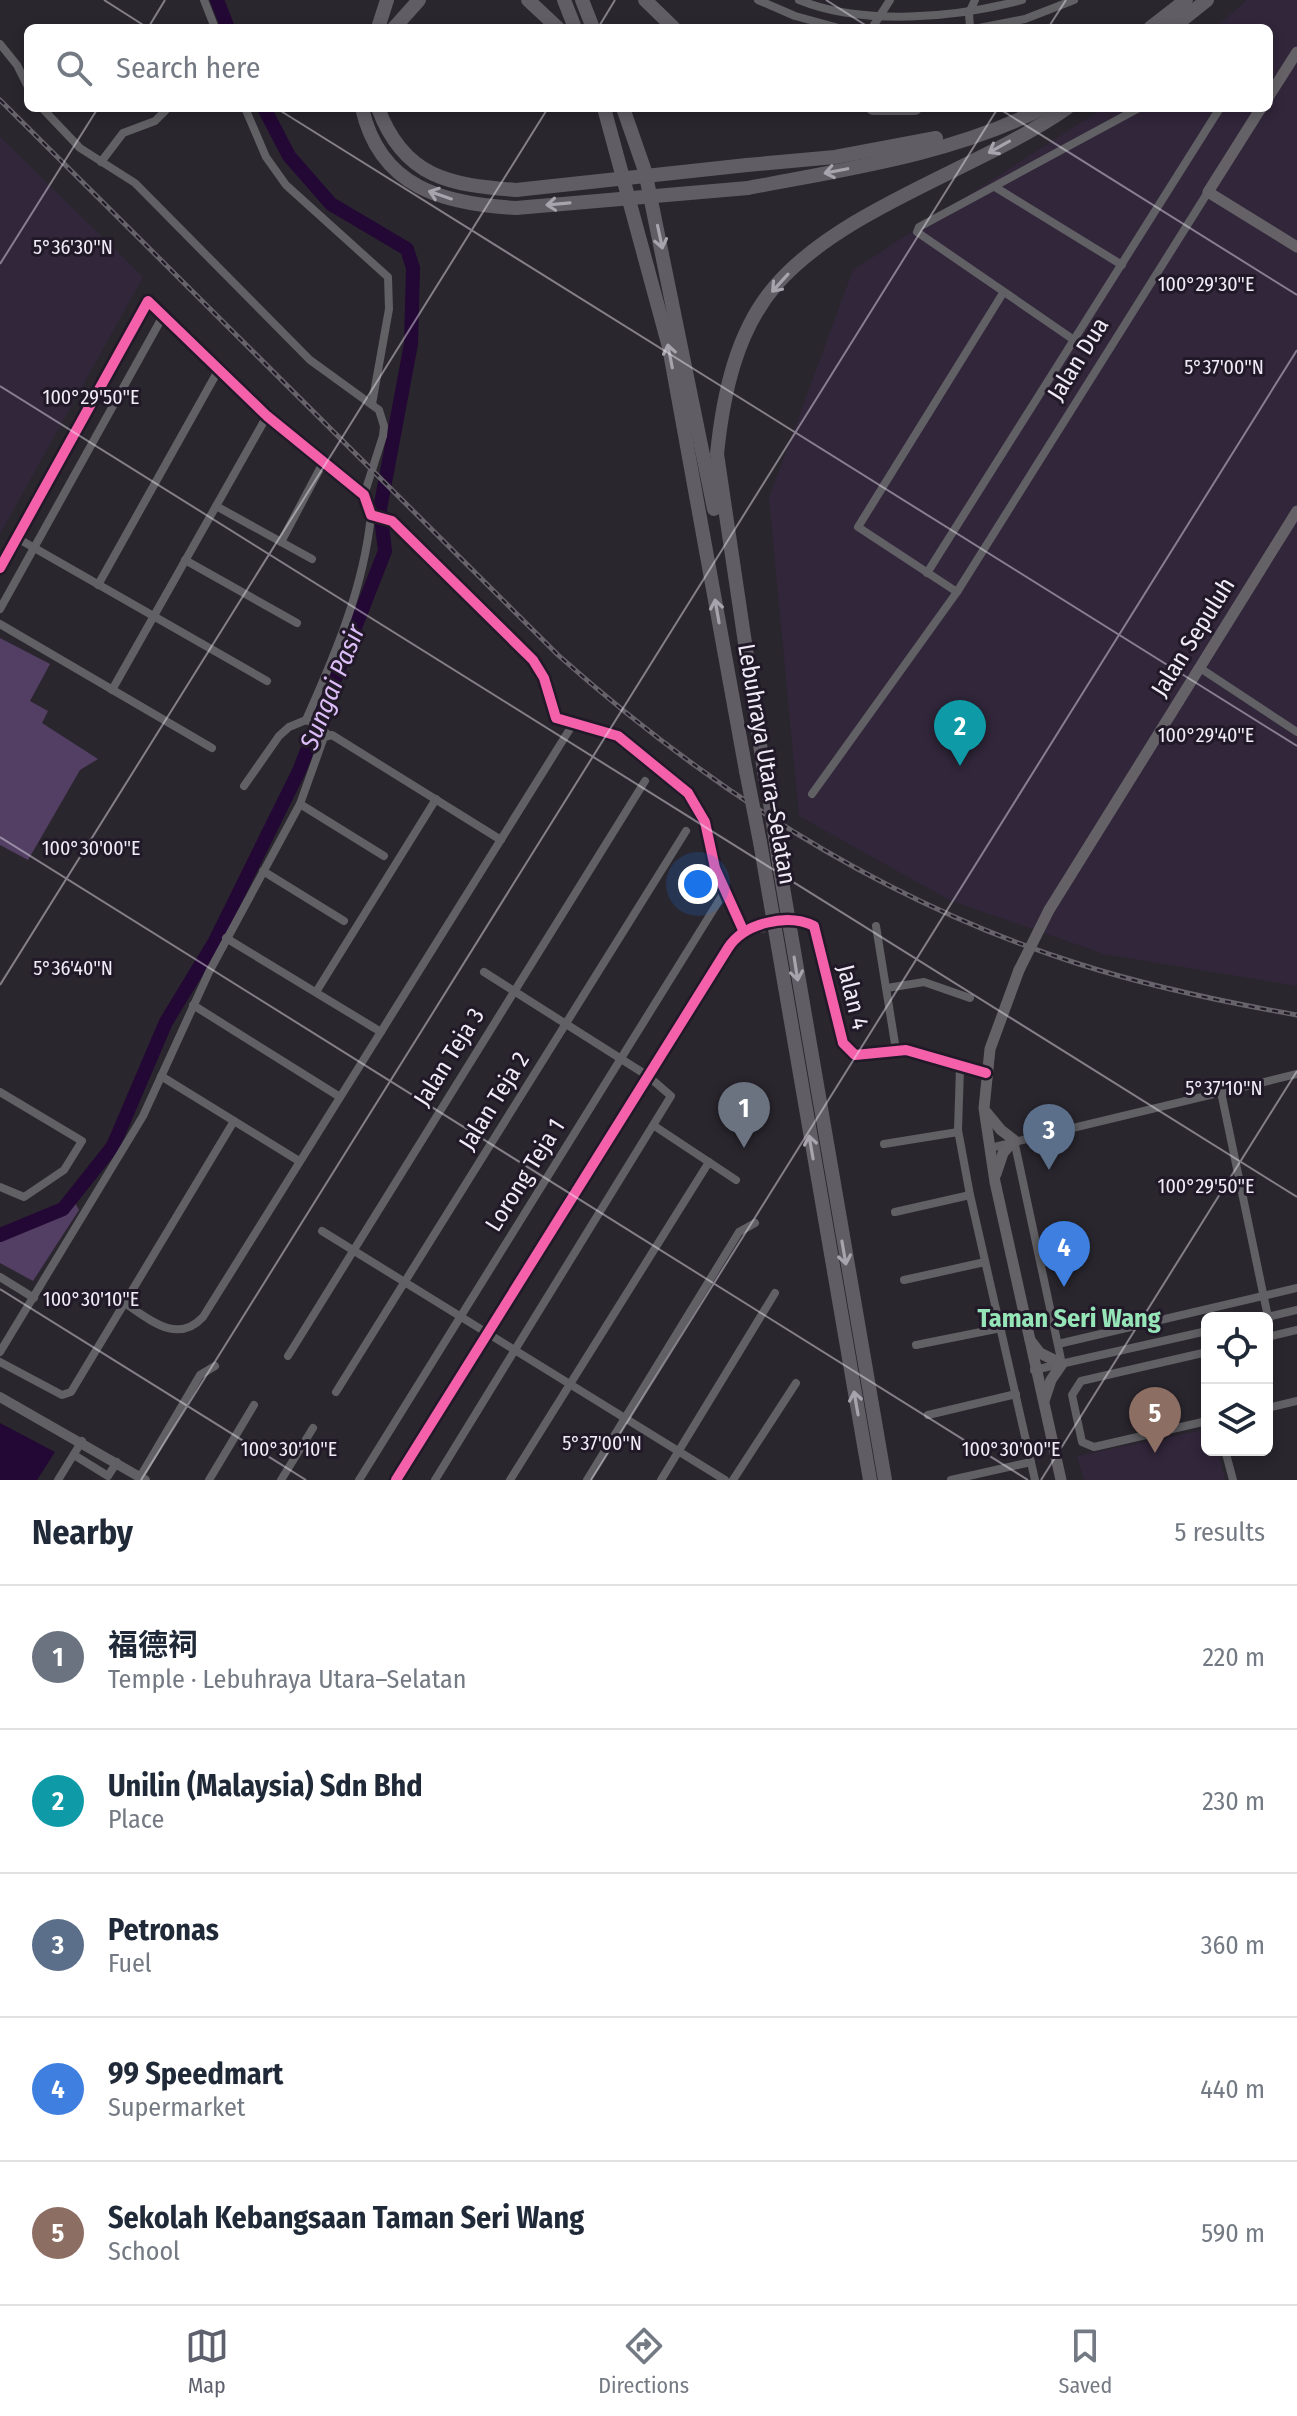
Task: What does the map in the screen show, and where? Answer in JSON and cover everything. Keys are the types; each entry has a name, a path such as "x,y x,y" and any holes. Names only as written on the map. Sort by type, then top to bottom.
{"highway":[{"path":"379,24 387,0"},
{"path":"398,24 419,0"},
{"path":"528,0 554,24"},
{"path":"564,0 573,24"},
{"path":"582,0 591,24"},
{"path":"645,0 670,24"},
{"path":"1168,22 1186,0"},
{"path":"1168,22 1207,0"},
{"path":"363,112 375,146 385,160 413,184 473,204 516,208 748,188 847,169 961,141 1033,112"},
{"path":"380,112 401,149 434,176 463,185 516,190 835,157 924,140 978,126 1014,112"},
{"name":"Lebuhraya Utara–Selatan","path":"605,112 669,347 760,842 870,1480"},
{"name":"Lebuhraya Utara–Selatan","path":"624,112 645,171 684,351 769,796 885,1480"},
{"path":"765,778 717,454 722,404 741,343 775,285 819,245 1060,112"}],"main road":[{"path":"1273,90 1297,52"},
{"name":"Jalan Dua","path":"1208,192 1254,112"},
{"path":"1208,192 1297,247"},
{"name":"Jalan Sepuluh","path":"1061,1480 1034,1370 995,1182 984,1108 986,1073 997,1025 1019,970 1049,910 1297,511"},
{"path":"984,1108 1011,1140 998,1163 995,1182"},
{"path":"1027,1336 1040,1353 1062,1364 1051,1380 1043,1405"}],"street":[{"path":"204,0 213,24"},
{"path":"758,0 795,16 824,24"},
{"path":"875,24 890,0"},
{"path":"970,24 969,13 975,0"},
{"path":"795,16 802,1 860,15 969,13 1022,0"},
{"path":"999,24 1025,19 1074,0"},
{"path":"0,44 24,79"},
{"path":"46,112 76,144 135,183 310,360 372,404 382,417 384,426 364,495"},
{"path":"101,162 123,133 155,121 164,112"},
{"path":"247,112 266,157 286,185 388,277 389,309 372,404"},
{"path":"1074,340 917,232 919,227 1132,112"},
{"path":"927,573 1218,112"},
{"path":"995,187 1122,265"},
{"name":"Jalan Dua","path":"812,794 957,592 1208,192"},
{"path":"957,592 858,527 1003,293"},
{"path":"0,568 148,301 267,416 364,495 378,516 533,660 544,678 556,718 618,736 688,793 705,822 715,868 725,891 752,928 728,948 396,1480"},
{"path":"0,609 163,316"},
{"path":"98,585 219,369"},
{"path":"112,690 267,416"},
{"path":"281,542 324,461"},
{"path":"216,506 312,559"},
{"path":"312,723 378,516"},
{"path":"17,538 267,681"},
{"path":"185,560 297,623"},
{"path":"0,624 212,748"},
{"path":"1200,668 1297,732"},
{"path":"244,786 279,736 289,727 312,723 501,840"},
{"path":"123,1302 170,1330 181,1331 199,1321 573,724"},
{"path":"0,1352 132,1136 226,938 300,804 327,734"},
{"name":"Jalan Teja 3","path":"288,1356 645,781"},
{"path":"316,992 436,799"},
{"path":"300,804 384,856"},
{"name":"Jalan Teja 2","path":"336,1392 686,831"},
{"path":"263,871 344,921"},
{"name":"Lorong Teja 1","path":"359,1480 725,891"},
{"name":"Jalan 4","path":"799,924 812,924 816,932 846,1048 855,1055 896,1050 986,1073"},
{"path":"876,926 896,1050"},
{"path":"226,938 381,1032"},
{"path":"437,1479 656,1127 671,1096 648,1076 484,972"},
{"path":"887,988 924,982 970,998"},
{"path":"193,1005 340,1097"},
{"path":"960,1068 958,1132 1035,1480"},
{"path":"990,1144 1297,1074"},
{"path":"161,1076 299,1161"},
{"path":"0,1092 82,1141 64,1170 24,1197 0,1187"},
{"path":"1221,1092 1264,1295 1265,1312"},
{"path":"0,1362 67,1395 234,1121"},
{"path":"656,1127 736,1180"},
{"path":"884,1144 958,1132"},
{"path":"1011,1140 1062,1364"},
{"path":"510,1480 709,1162"},
{"path":"895,1212 970,1195"},
{"path":"587,1480 739,1232 755,1223"},
{"path":"322,1231 725,1480"},
{"path":"904,1280 985,1262"},
{"path":"0,1277 34,1298"},
{"path":"1058,1344 1297,1288"},
{"path":"661,1480 775,1293"},
{"path":"1273,1315 1297,1310"},
{"path":"916,1345 1001,1328"},
{"path":"1273,1336 1297,1330"},
{"path":"1034,1370 1201,1332"},
{"path":"1201,1353 1081,1381 1072,1395 1082,1442 1094,1447 1201,1422"},
{"path":"0,1397 82,1441 142,1478 200,1375 215,1366"},
{"path":"733,1480 796,1383"},
{"path":"928,1415 1016,1394"},
{"path":"1273,1407 1297,1401"},
{"path":"209,1480 254,1405"},
{"path":"281,1480 313,1428"},
{"path":"58,1480 82,1441"},
{"path":"74,1455 111,1478 117,1462"},
{"path":"1227,1456 1233,1480"},
{"path":"951,1480 1031,1462"}],"shaded area":[{"path":"1247,0 1297,0 1297,986 1104,954 949,900 799,816 769,498 853,270 1097,112 1273,112 1273,24 1220,24"},
{"path":"0,137 143,277 0,534"},
{"path":"0,638 50,664 30,701 48,711 42,723 98,759 80,770 28,860 0,845"},
{"path":"73,1199 79,1210 33,1281 0,1263 0,1241 65,1210"},
{"path":"0,1423 55,1452 37,1480 0,1480"},
{"path":"1201,1430 1201,1456 1219,1456 1225,1480 1084,1480 1077,1456"}],"waterway":[{"name":"Sungai Pasir","path":"217,0 226,24"},
{"name":"Sungai Pasir","path":"0,1235 63,1209 113,1146 166,1022 214,943 299,771 385,551 380,509 411,344 413,268 407,249 331,204 289,156 266,112"}],"tunnel":[{"path":"757,929 775,928"}],"railway":[{"path":"0,100 558,655 616,704 738,796 869,875 1007,939 1133,980 1297,1015"}],"cycle path":[{"path":"0,568 148,301 267,416 364,495 371,515 392,521 533,660 544,678 556,718 618,736 688,793 705,822 715,868 743,930"},
{"path":"396,1480 728,948 744,932 779,921 791,920 814,926 843,1043 855,1055 906,1050 986,1073"}],"place":[{"name":"Unilin (Malaysia) Sdn Bhd","path":"960,766"},
{"name":"福德祠","path":"744,1148"},
{"name":"Petronas","path":"1049,1170"},
{"name":"99 Speedmart","path":"1064,1287"},
{"name":"Sekolah Kebangsaan Taman Seri Wang","path":"1155,1453"}],"district":[{"name":"Taman Seri Wang","path":"1069,1318"}]}
